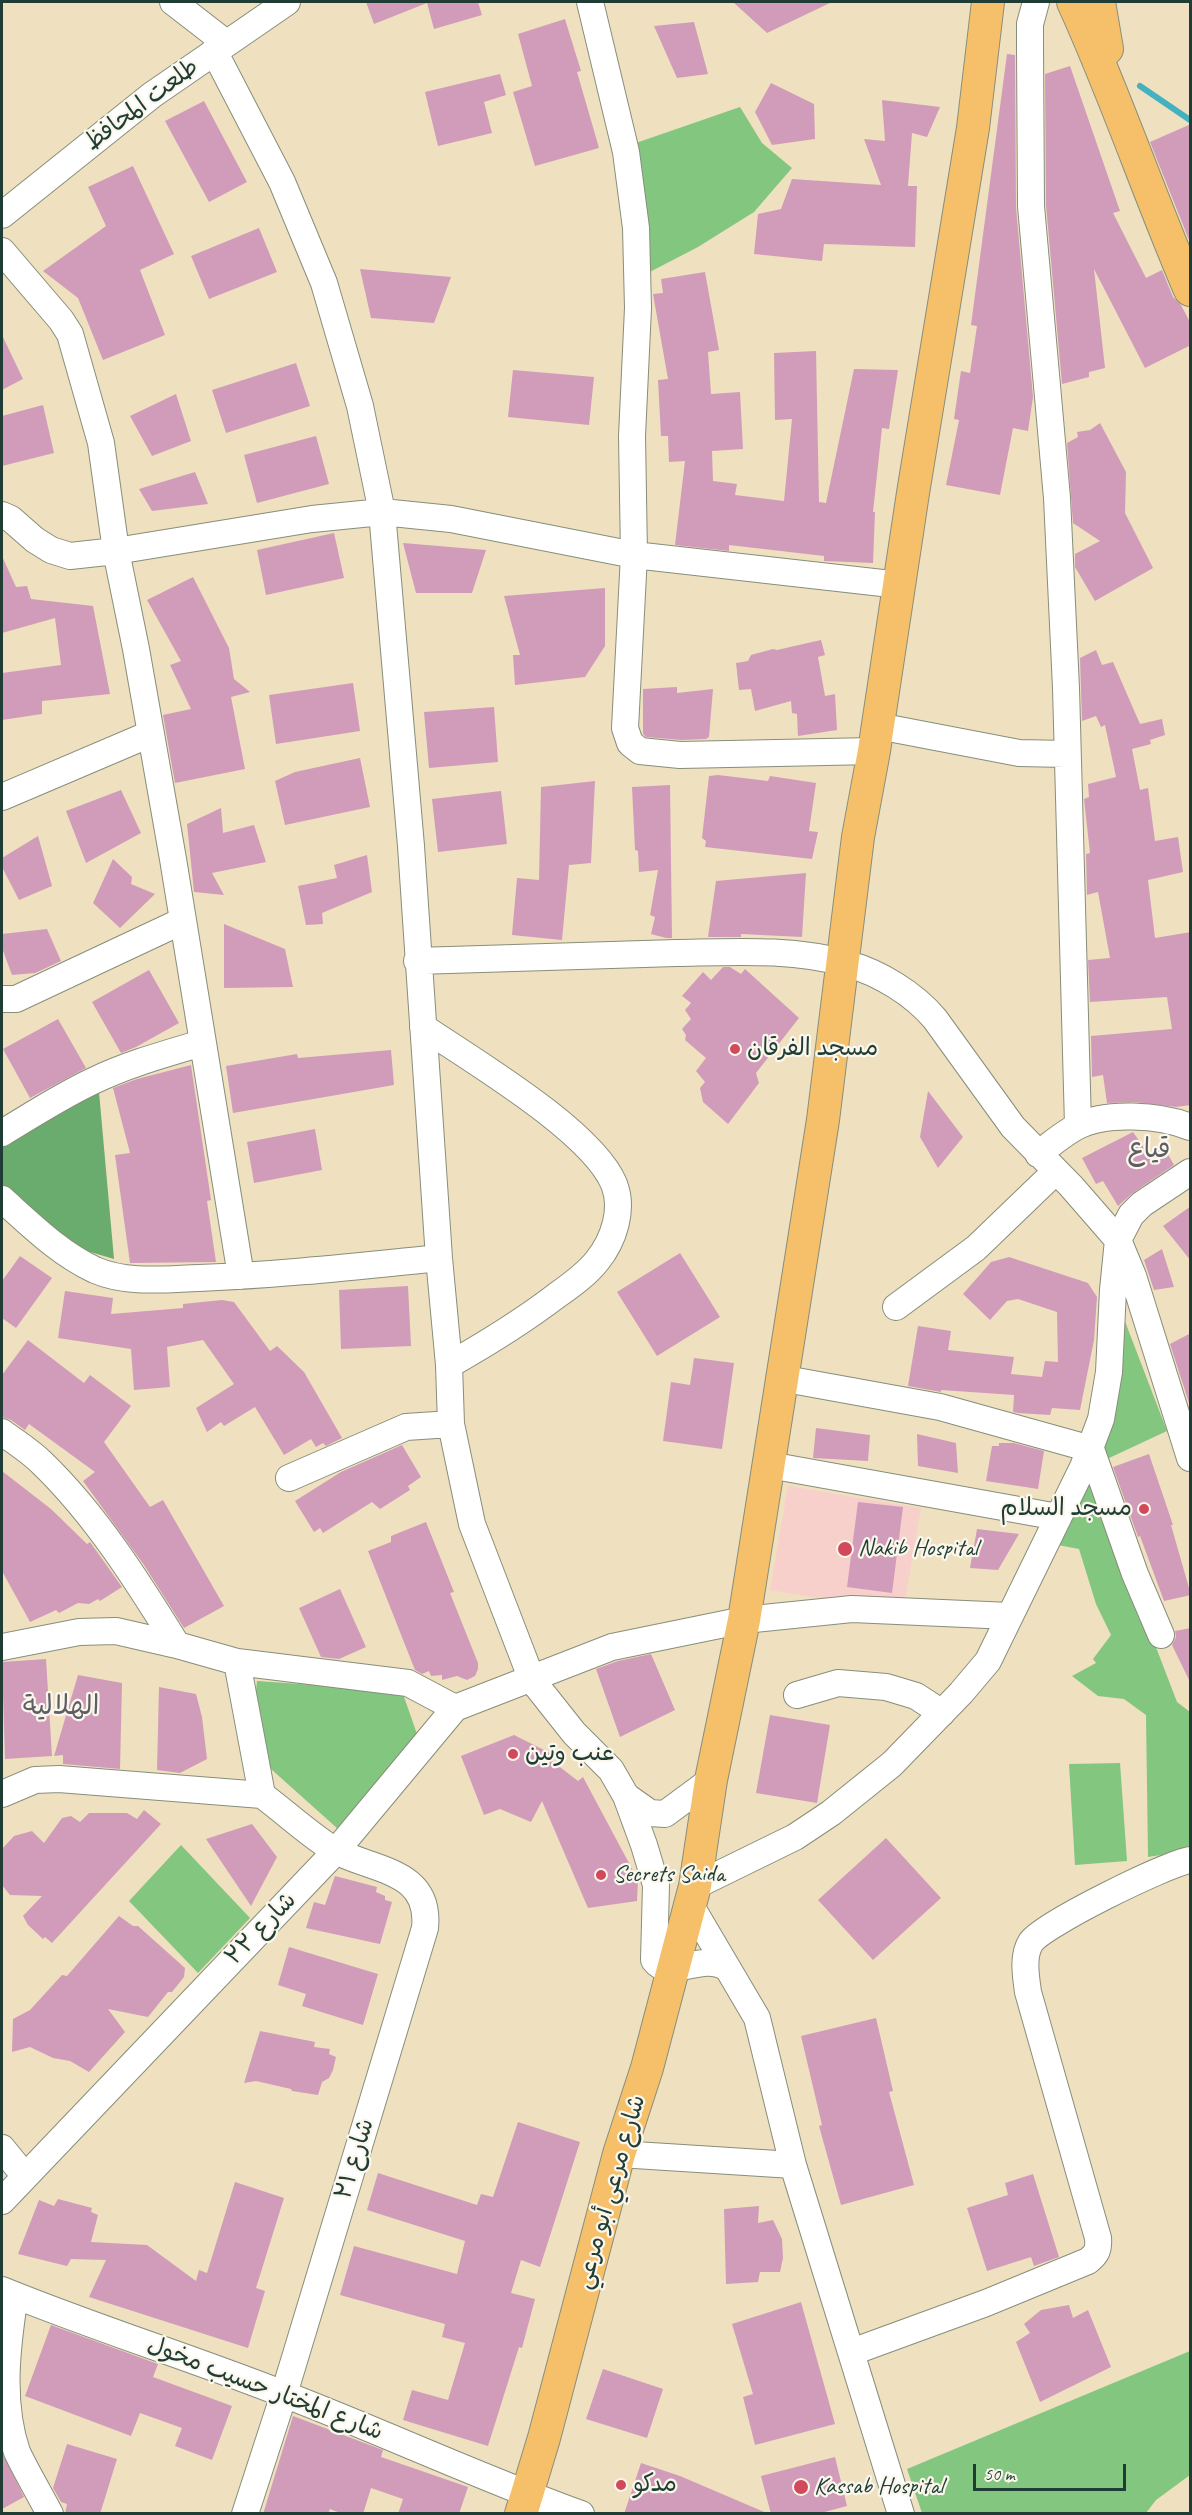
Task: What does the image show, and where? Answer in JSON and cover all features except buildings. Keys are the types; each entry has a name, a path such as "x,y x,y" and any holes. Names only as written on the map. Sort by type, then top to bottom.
{"main road":[{"name":"شارع مرعي أبو مرعي","path":"524,2504 544,2438 619,2154 673,1970 707,1873 711,1780 744,1620 769,1465 780,1378 823,1120 858,837 876,739 913,493 973,128 988,2"},
{"path":"1073,2 1114,94 1132,148 1191,290"},
{"path":"1099,2 1114,94"}],"street":[{"path":"173,2 220,47 282,182 324,283 360,406 382,512 411,846 417,962 452,1424 472,1524 532,1680 574,1733 611,1770 626,1796 656,1886 654,1960 658,1965 673,1970 710,1961 727,1968"},
{"name":"طلعت المحافظ","path":"2,215 136,108 287,2"},
{"path":"591,2 626,152 636,228 638,308 632,436 634,555 625,728 630,743 640,751 680,754 876,739 1019,753 1067,754"},
{"path":"1036,2 1030,24 1030,206 1057,498 1078,1125"},
{"path":"2,251 61,320 73,341 101,443 116,551 136,649 242,1276"},
{"path":"2,514 51,550 70,556 116,551 254,527 382,512 451,519 634,555 900,585"},
{"path":"2,797 150,734"},
{"path":"2,999 16,999 182,921"},
{"path":"417,962 557,955 728,952 815,957 843,963 890,983 913,997 928,1011 1007,1120 1071,1186 1118,1240 1133,1276 1191,1458"},
{"path":"423,1027 539,1107 580,1141 607,1170 618,1198 619,1211 615,1225 598,1261 578,1280 514,1328 449,1365"},
{"path":"2,1133 95,1080 134,1064 202,1043"},
{"path":"896,1307 976,1248 1078,1125 1118,1116 1166,1120 1191,1127"},
{"path":"900,2514 793,2164 757,2018 727,1968 707,1873 767,1851 795,1837 831,1813 892,1764 942,1713 988,1661 1091,1449 1101,1419 1109,1372 1118,1240 1131,1215 1142,1204 1191,1172"},
{"path":"2,1199 58,1249 96,1270 118,1277 143,1280 242,1276 439,1258"},
{"path":"780,1378 940,1407 1091,1449"},
{"path":"289,1478 406,1427 452,1424"},
{"path":"2,1432 41,1462 75,1499 135,1579 177,1645"},
{"path":"1091,1449 1135,1574 1161,1635"},
{"path":"769,1465 1058,1517"},
{"path":"2,1647 79,1632 116,1631 237,1662 408,1683 455,1708 612,1647 744,1620 852,1609 1010,1616"},
{"path":"2,1794 35,1780 59,1779 262,1795 237,1662"},
{"path":"797,1695 838,1683 886,1687 916,1696 942,1713"},
{"name":"شارع ٣٣","path":"2,2201 24,2175 336,1851 455,1708"},
{"path":"626,1796 650,1813 665,1814 711,1780"},
{"name":"شارع ٣١","path":"245,2514 284,2394 426,1917 424,1905 407,1880 393,1872 336,1851 262,1795"},
{"path":"852,2352 986,2303 1088,2261 1095,2256 1098,2250 1098,2238 1028,1992 1027,1953 1031,1943 1049,1927 1166,1867 1191,1860"},
{"path":"2,2148 24,2175"},
{"path":"619,2154 793,2164"},
{"path":"8,2292 4,2390 8,2423 17,2451 50,2514"},
{"name":"شارع المختار حسيب مخول","path":"8,2292 284,2394 423,2449 524,2504 581,2514"}],"shaded area":[{"name":"Nakib Hospital","path":"788,1486 921,1508 903,1612 770,1590"}],"green space":[{"path":"740,107 762,143 792,168 754,212 698,247 642,276 633,144"},
{"path":"99,1092 114,1259 63,1244 2,1193 2,1143"},
{"path":"1121,1311 1167,1431 1107,1459 1102,1451"},
{"path":"1091,1478 1177,1702 1190,1712 1190,1852 1148,1857 1146,1715 1124,1699 1098,1696 1072,1676 1096,1663 1093,1659 1111,1635 1096,1604 1079,1549 1058,1545"},
{"path":"257,1681 402,1691 417,1734 338,1829 271,1769 253,1720"},
{"path":"1120,1763 1127,1861 1075,1865 1069,1764"},
{"path":"181,1845 250,1918 198,1973 129,1901"},
{"path":"1190,2351 1190,2475 1156,2500 1146,2513 922,2513 907,2469"}],"waterway":[{"path":"1140,86 1190,120"}],"place":[{"name":"مسجد الفرقان","path":"735,1049"},
{"name":"مسجد السلام","path":"1144,1509"},
{"name":"Nakib Hospital","path":"845,1549"},
{"name":"عنب وتين","path":"513,1754"},
{"name":"Secrets Saida","path":"601,1875"},
{"name":"مدكو","path":"621,2485"},
{"name":"Kassab Hospital","path":"801,2487"}],"district":[{"name":"قياع","path":"1149,1150"},
{"name":"الهلالية","path":"61,1707"}]}
